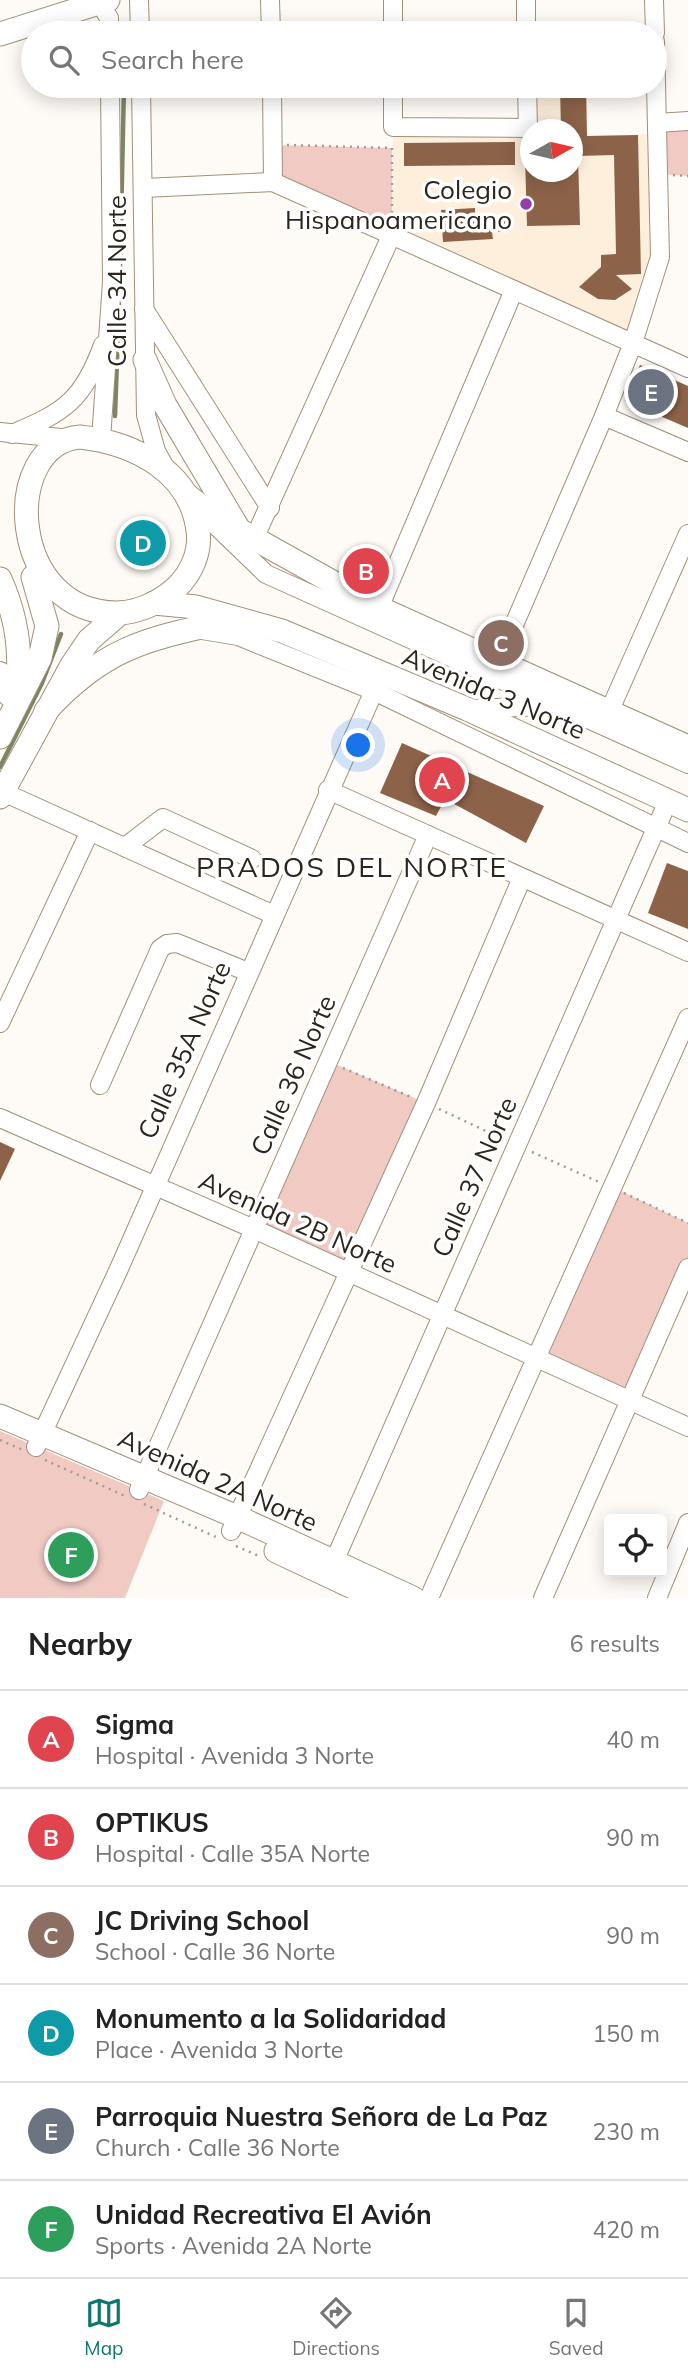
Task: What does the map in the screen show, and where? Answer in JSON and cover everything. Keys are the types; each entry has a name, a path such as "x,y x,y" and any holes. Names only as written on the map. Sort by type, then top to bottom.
{"main road":[{"path":"40,21 102,1"},
{"path":"0,34 21,27"},
{"path":"145,360 165,405 247,535"},
{"path":"6,447 27,453 41,443 61,438"},
{"name":"Avenida 3 Norte","path":"61,438 101,439 129,447 167,472 189,498 212,515 379,608 688,747"},
{"path":"33,576 66,601 84,608 120,613 154,603 183,582 195,561 199,539 189,498"},
{"path":"7,724 40,658 47,626 33,576 8,535"},
{"path":"0,579 16,624 19,649 7,724"},
{"name":"Avenida 3 Norte","path":"154,603 196,607 243,618 377,683 467,709 678,805"},
{"path":"1,794 46,711 89,640 120,613"},
{"path":"46,711 70,685 113,654 162,636 243,618"},
{"name":"Avenida 2A Norte","path":"0,1416 35,1447"},
{"name":"Avenida 2A Norte","path":"0,1431 35,1447 142,1484 232,1533 413,1598"},
{"name":"Avenida 2A Norte","path":"331,1568 376,1598"}],"street":[{"path":"139,0 140,21"},
{"path":"270,0 271,21"},
{"path":"393,0 393,21"},
{"path":"526,0 527,21"},
{"path":"654,0 654,21"},
{"path":"102,1 108,21"},
{"name":"Calle 34 Norte","path":"101,439 110,325 110,98"},
{"name":"Calle 34 Norte","path":"141,98 147,423 167,472"},
{"path":"272,98 273,182"},
{"path":"393,98 393,127 528,128 527,98"},
{"path":"498,662 604,416 633,343 660,257 656,98"},
{"path":"657,123 688,121"},
{"path":"144,188 273,182 688,368"},
{"path":"247,535 270,508 392,234"},
{"path":"379,608 514,290"},
{"path":"144,309 270,508"},
{"path":"6,447 53,417 76,397 93,373 110,325"},
{"path":"604,416 688,452"},
{"path":"6,447 61,438"},
{"path":"189,498 266,574 688,764"},
{"path":"609,712 688,534"},
{"name":"Avenida 3 Norte","path":"195,629 238,636 377,683 688,843"},
{"path":"0,671 8,675 7,724"},
{"name":"Calle 35A Norte","path":"35,1447 118,1271 153,1186 377,683"},
{"path":"467,709 530,705 563,708"},
{"path":"328,790 521,880 688,953"},
{"path":"1,794 90,831 274,915"},
{"name":"Calle 37 Norte","path":"331,1568 440,1314 518,1146 656,828 678,805"},
{"path":"125,847 163,818 252,859"},
{"path":"0,1023 90,831"},
{"name":"Calle 36 Norte","path":"142,1484 428,835"},
{"path":"232,1533 346,1273 426,1103 521,880"},
{"path":"100,1085 160,949 167,944 177,943 248,972"},
{"path":"429,1598 688,1018"},
{"name":"Avenida 2B Norte","path":"0,1118 254,1229 688,1427"},
{"path":"543,1598 688,1268"},
{"path":"657,1598 688,1523"}],"path":[{"path":"273,145 392,148 392,234"},
{"path":"328,1062 426,1103"},
{"path":"612,1187 688,1223"},
{"path":"0,1440 35,1447 232,1533 261,1558"}],"shaded area":[{"name":"Colegio Hispanoamericano","path":"527,98 586,98 588,136 657,134 660,257 633,343 392,234 393,127 520,128 520,182 583,182 583,119 528,119"},
{"path":"688,121 688,176 659,174 657,134"},
{"path":"273,145 392,148 392,234 273,182"},
{"path":"328,1061 426,1103 347,1273 254,1229"},
{"path":"612,1187 688,1223 688,1268 630,1401 537,1360"},
{"path":"0,1431 164,1501 125,1598 0,1598"}],"building":[{"path":"560,98 586,98 587,136 638,135 641,274 616,275 632,289 615,300 598,299 579,287 601,267 601,255 616,254 614,155 583,156 583,119 561,119"},
{"path":"515,142 515,165 404,166 404,143"},
{"path":"526,182 579,182 580,225 527,226"},
{"path":"475,208 475,219 510,219 510,231 492,232 493,239 443,242 441,210"},
{"path":"640,365 688,386 688,428 625,401"},
{"path":"402,743 544,806 526,843 445,799 436,816 380,793"},
{"path":"667,863 688,871 688,929 648,913"},
{"path":"0,1142 15,1149 0,1181"}],"waterway":[{"path":"120,270 124,98"},
{"path":"115,416 119,304"},
{"path":"0,767 42,683 61,634"}],"place":[{"name":"Colegio Hispanoamericano","path":"526,204"},
{"name":"Parroquia Nuestra Señora de La Paz","path":"651,392"},
{"name":"Monumento a la Solidaridad","path":"143,543"},
{"name":"OPTIKUS","path":"366,571"},
{"name":"JC Driving School","path":"501,643"},
{"name":"Sigma","path":"442,780"},
{"name":"Unidad Recreativa El Avión","path":"71,1555"}],"district":[{"name":"PRADOS DEL NORTE","path":"352,866"}]}
